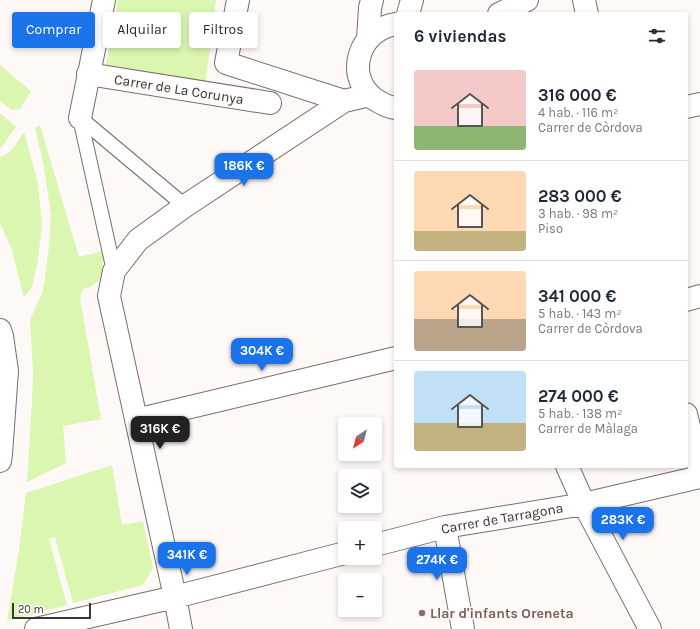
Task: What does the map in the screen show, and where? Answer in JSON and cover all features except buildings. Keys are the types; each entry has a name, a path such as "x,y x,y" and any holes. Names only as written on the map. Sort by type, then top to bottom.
{"street":[{"path":"80,118 104,0"},
{"name":"Carrer de La Corunya","path":"238,0 226,63 344,101"},
{"path":"368,39 372,0"},
{"path":"409,12 412,0"},
{"path":"503,12 527,0"},
{"path":"584,0 587,12"},
{"path":"394,25 378,30 368,39 362,50 359,61 361,80 370,95 384,105 394,109"},
{"name":"Carrer de La Corunya","path":"88,74 270,103"},
{"path":"181,629 109,296 114,271 138,240 185,206 344,101 370,95"},
{"path":"688,107 700,104"},
{"path":"688,299 700,296"},
{"path":"0,330 7,371 0,461"},
{"path":"136,420 394,358"},
{"path":"688,422 700,473"},
{"path":"568,468 584,504 650,629"},
{"name":"Carrer de Tarragona","path":"382,543 445,527 584,504 700,477"},
{"path":"445,527 463,629"},
{"path":"36,629 175,597 338,555"}],"lane":[{"path":"80,118 185,206"},
{"path":"80,118 114,271"}],"green space":[{"path":"118,0 216,0 214,12 189,12 189,48 210,48 205,86 105,69 109,48 181,48 181,12 116,12"},
{"path":"0,65 31,91 20,109 12,110 0,101"},
{"path":"0,113 16,127 1,148 0,148"},
{"path":"40,125 79,257 104,251 101,279 90,287 83,289 80,298 101,419 63,426 66,463 27,482 33,371 30,320 43,291 49,247 51,214 43,162 35,128"},
{"path":"24,132 38,183 42,224 38,260 32,287 24,298 12,250 0,223 0,157 11,150"},
{"path":"112,465 122,525 143,521 153,568 143,585 73,603 55,537 49,539 67,605 7,621 19,550 26,493"}],"place":[{"name":"Llar d'infants Oreneta","path":"422,613"}]}
